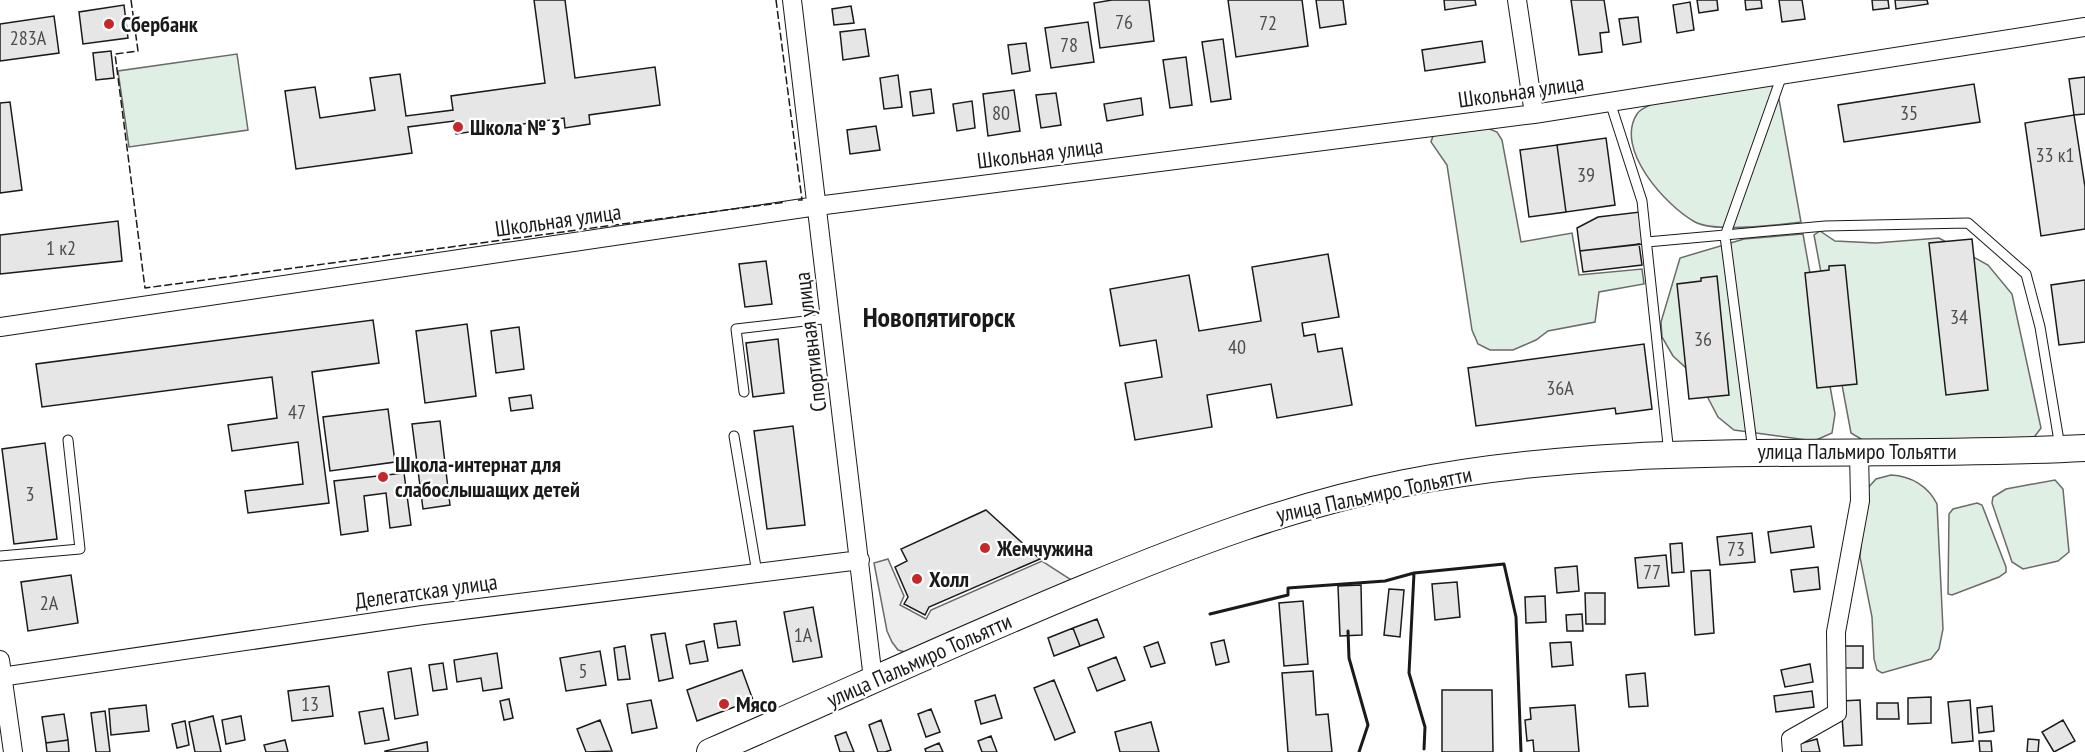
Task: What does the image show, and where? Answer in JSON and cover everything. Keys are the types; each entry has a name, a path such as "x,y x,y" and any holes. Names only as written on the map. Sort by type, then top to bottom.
{"street":[{"name":"Спортивная улица","path":"792,0 873,679"},
{"path":"1517,0 1534,114"},
{"name":"Школьная улица","path":"0,327 818,206 1534,114 2085,27"},
{"name":"улица Пальмиро Тольятти","path":"710,752 1104,580 1268,517 1334,498 1418,480 1571,461 1669,454 1753,451 2073,449"},
{"path":"1792,752 1791,740 1837,713 1836,632 1860,501 1859,451"},
{"name":"Делегатская улица","path":"1,671 860,560"},
{"path":"1,671 13,752"}],"lane":[{"path":"1753,451 1725,236 1782,75"},
{"path":"1610,102 1642,201 1669,454"},
{"path":"1647,242 1825,226 1968,223 2026,274 2073,449"},
{"path":"744,392 736,329 831,318"},
{"path":"734,435 757,573"},
{"path":"0,556 80,549 68,440"}],"green space":[{"path":"237,54 248,130 129,147 118,71"},
{"path":"1771,85 1777,88 1801,222 1731,228 1695,222 1670,203 1646,175 1632,143 1632,128 1637,114 1652,104"},
{"path":"1485,127 1497,132 1502,140 1521,242 1572,233 1579,275 1642,269 1644,284 1599,292 1595,322 1548,331 1536,340 1513,350 1490,350 1478,344 1472,330 1447,165 1431,142 1434,133"},
{"path":"1820,231 1835,241 1876,243 1939,238 1988,265 2012,294 2041,428 2032,440 1866,442 1851,433 1814,235"},
{"path":"1803,234 1835,414 1832,433 1814,441 1734,430 1718,417 1698,379 1673,356 1662,337 1661,322 1680,258 1744,239"},
{"path":"1891,475 1905,477 1918,483 1929,492 1937,504 1943,629 1939,649 1931,659 1882,673 1877,670 1874,659 1872,617 1860,557 1866,490 1876,479"},
{"path":"2055,480 2063,489 2069,552 2058,561 2023,569 2012,562 1992,503 1993,497 2006,489"},
{"path":"1977,503 1982,505 2006,572 1999,577 1952,595 1948,594 1949,514 1953,509"}],"shaded area":[{"path":"888,559 904,596 900,605 926,619 931,610 1042,561 1073,581 905,652 898,650 887,631 874,563"}],"building":[{"path":"534,0 565,0 575,78 655,67 660,105 589,115 590,124 565,128 564,118 456,134 454,121 408,127 412,153 296,169 285,91 315,87 320,118 375,110 370,78 400,74 406,116 453,110 451,96 545,83"},
{"path":"1112,0 1149,0 1154,41 1100,48 1094,3"},
{"path":"1228,0 1302,0 1308,46 1236,57"},
{"path":"1316,0 1343,0 1346,24 1320,28"},
{"path":"1444,0 1475,0 1476,5 1445,10"},
{"path":"1571,0 1604,0 1609,32 1600,33 1602,52 1579,55"},
{"path":"1697,0 1717,0 1718,10 1699,13"},
{"path":"1745,0 1761,0 1762,8 1746,10"},
{"path":"1779,0 1802,0 1805,19 1782,22"},
{"path":"1872,0 1888,0 1889,8 1873,10"},
{"path":"1895,0 1927,0 1928,4 1896,9"},
{"path":"1690,2 1694,30 1677,33 1673,5"},
{"path":"124,5 128,38 83,44 79,12"},
{"path":"851,6 854,23 834,25 832,9"},
{"path":"54,16 59,53 0,61 0,24"},
{"path":"1638,17 1641,42 1623,45 1619,19"},
{"path":"1088,22 1094,62 1051,68 1045,28"},
{"path":"865,29 869,56 843,60 840,32"},
{"path":"1223,39 1231,99 1211,102 1202,42"},
{"path":"1482,41 1485,62 1425,71 1422,50"},
{"path":"1026,43 1030,71 1012,74 1008,45"},
{"path":"111,51 114,78 96,80 93,53"},
{"path":"1186,57 1192,105 1170,108 1163,60"},
{"path":"898,75 902,107 884,109 880,78"},
{"path":"2085,77 2085,114 2074,115 2069,79"},
{"path":"1974,84 1980,122 1844,142 1838,105"},
{"path":"931,89 934,113 913,116 910,92"},
{"path":"1014,90 1020,131 988,136 983,94"},
{"path":"1056,93 1061,125 1041,128 1036,95"},
{"path":"1141,98 1143,115 1107,121 1104,104"},
{"path":"972,101 975,128 957,131 953,104"},
{"path":"10,102 22,190 0,193 0,103"},
{"path":"2074,115 2085,187 2085,229 2041,236 2025,123"},
{"path":"876,126 880,150 850,154 847,130"},
{"path":"1606,138 1615,205 1566,212 1557,145"},
{"path":"1557,145 1566,212 1529,217 1520,150"},
{"path":"1640,212 1643,244 1580,251 1577,228 1598,217"},
{"path":"118,221 122,261 0,274 0,235"},
{"path":"1972,239 1988,390 1946,395 1929,243"},
{"path":"1639,244 1642,265 1583,272 1580,251"},
{"path":"1328,254 1339,317 1302,323 1304,336 1315,334 1318,352 1342,348 1352,405 1277,418 1271,384 1207,395 1212,427 1135,440 1125,383 1162,377 1156,340 1120,346 1110,289 1189,275 1199,331 1261,321 1252,267"},
{"path":"766,261 772,304 745,307 739,264"},
{"path":"1845,265 1857,384 1817,388 1805,273 1829,270 1829,266"},
{"path":"1717,276 1729,395 1689,399 1677,284"},
{"path":"2085,280 2085,342 2059,345 2051,285"},
{"path":"373,320 379,363 312,372 329,503 248,513 245,491 303,484 298,442 232,451 228,425 277,418 272,377 42,407 36,364"},
{"path":"467,324 476,396 425,403 416,331"},
{"path":"519,327 524,369 496,373 491,331"},
{"path":"778,339 784,393 753,397 746,343"},
{"path":"1644,344 1652,409 1616,414 1615,408 1476,426 1468,368"},
{"path":"531,395 533,408 511,411 509,398"},
{"path":"388,409 395,462 330,471 323,417"},
{"path":"440,421 450,505 423,509 412,424"},
{"path":"793,426 805,525 767,529 754,431"},
{"path":"45,443 57,539 14,544 2,449"},
{"path":"404,473 411,525 390,528 386,493 364,496 368,531 341,535 334,481"},
{"path":"986,510 1040,559 929,607 925,615 904,604 908,597 895,567 907,561 901,549"},
{"path":"1811,526 1814,547 1771,553 1768,532"},
{"path":"1752,533 1755,562 1720,565 1717,537"},
{"path":"1682,543 1684,572 1672,573 1670,544"},
{"path":"1666,555 1669,586 1638,588 1635,558"},
{"path":"1577,566 1579,591 1557,593 1555,568"},
{"path":"1818,567 1820,589 1794,592 1791,570"},
{"path":"1710,570 1714,633 1695,635 1691,571"},
{"path":"71,575 78,623 28,631 21,582"},
{"path":"1457,582 1460,617 1435,620 1432,584"},
{"path":"1361,585 1362,635 1340,636 1338,586"},
{"path":"1389,589 1404,590 1400,637 1384,635"},
{"path":"1585,593 1605,593 1605,624 1586,624"},
{"path":"1545,596 1546,622 1526,623 1525,597"},
{"path":"1303,601 1308,664 1284,666 1279,603"},
{"path":"813,607 822,657 793,662 784,612"},
{"path":"1582,614 1583,631 1567,631 1566,615"},
{"path":"1097,619 1104,637 1080,646 1073,628"},
{"path":"736,621 740,645 718,648 714,624"},
{"path":"1073,628 1080,646 1054,656 1048,638"},
{"path":"665,633 673,678 659,681 651,635"},
{"path":"1224,640 1229,662 1216,665 1211,643"},
{"path":"704,641 708,661 690,664 686,645"},
{"path":"1158,642 1165,663 1151,667 1144,647"},
{"path":"1571,642 1573,665 1552,667 1550,643"},
{"path":"625,646 630,679 618,680 614,648"},
{"path":"1845,646 1863,646 1863,668 1845,668"},
{"path":"600,651 606,685 566,691 560,658"},
{"path":"497,653 502,688 483,691 481,678 457,682 454,660"},
{"path":"1116,657 1125,680 1097,691 1088,668"},
{"path":"443,663 447,689 433,691 429,665"},
{"path":"1810,664 1813,682 1785,687 1781,670"},
{"path":"411,668 418,715 395,719 388,672"},
{"path":"742,670 753,700 697,721 687,690"},
{"path":"1313,671 1316,715 1328,714 1332,752 1288,752 1282,673"},
{"path":"1645,673 1648,706 1629,707 1626,675"},
{"path":"1054,680 1075,732 1055,740 1034,688"},
{"path":"329,686 333,716 292,721 288,691"},
{"path":"1442,690 1492,690 1493,752 1442,752"},
{"path":"1812,691 1814,707 1776,712 1774,696"},
{"path":"995,695 1002,718 981,724 975,701"},
{"path":"1931,697 1931,723 1908,724 1908,698"},
{"path":"509,699 513,718 504,720 500,701"},
{"path":"651,700 657,728 632,733 627,704"},
{"path":"1860,700 1862,745 1844,746 1841,701"},
{"path":"1970,700 1973,741 1952,743 1948,702"},
{"path":"1877,703 1898,703 1899,719 1877,719"},
{"path":"146,705 149,731 111,735 109,709"},
{"path":"1575,705 1579,752 1534,752 1533,740 1527,741 1525,720 1531,719 1530,708"},
{"path":"1992,706 1994,731 1979,733 1977,708"},
{"path":"383,708 389,740 365,744 359,712"},
{"path":"931,709 940,732 926,737 918,714"},
{"path":"105,711 110,752 96,752 91,713"},
{"path":"64,714 68,740 46,743 42,717"},
{"path":"213,716 221,752 195,752 189,722"},
{"path":"241,716 245,740 226,744 222,720"},
{"path":"600,720 612,751 586,752 577,729"},
{"path":"881,720 891,750 885,752 878,752 869,725"},
{"path":"2063,720 2075,741 2054,752 2042,732"},
{"path":"185,721 189,745 177,748 172,724"},
{"path":"1151,722 1159,752 1120,752 1115,732"},
{"path":"846,732 854,752 840,752 835,736"},
{"path":"991,736 997,752 982,752 978,741"},
{"path":"1817,739 1820,752 1796,752 1795,745"},
{"path":"2028,739 2039,740 2038,752 2027,752"},
{"path":"68,740 69,752 47,752 46,743"},
{"path":"285,740 288,752 266,752 264,745"},
{"path":"1979,741 1991,741 1992,752 1980,752"},
{"path":"427,742 428,752 385,752 385,751"},
{"path":"939,743 943,752 926,752 925,749"}],"fence":[{"path":"131,0 138,51 115,54 145,288 786,202"},
{"path":"776,0 802,200 798,200"}],"wall":[{"path":"1424,749 1425,727 1409,673 1414,573 1504,564 1516,617 1521,752"},
{"path":"1210,614 1288,595 1288,588 1385,581 1414,573"},
{"path":"1348,631 1349,658 1368,725 1359,752"}],"place":[{"name":"Сбербанк","path":"109,24"},
{"name":"Школа № 3","path":"458,127"},
{"name":"Школа-интернат для слабослышащих детей","path":"383,477"},
{"name":"Жемчужина","path":"985,548"},
{"name":"Холл","path":"917,579"},
{"name":"Мясо","path":"724,704"}],"district":[{"name":"Новопятигорск","path":"939,317"}]}
